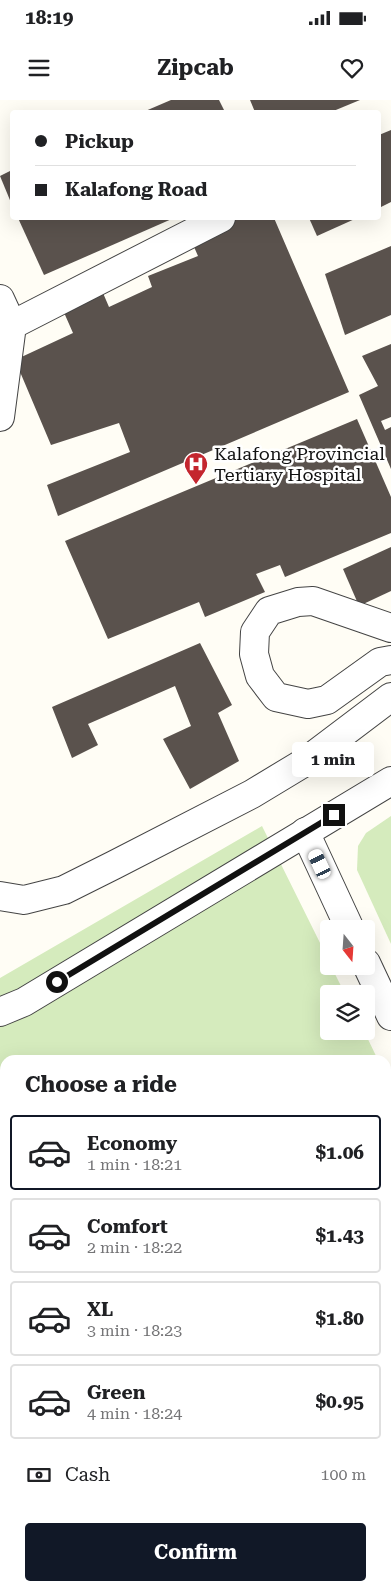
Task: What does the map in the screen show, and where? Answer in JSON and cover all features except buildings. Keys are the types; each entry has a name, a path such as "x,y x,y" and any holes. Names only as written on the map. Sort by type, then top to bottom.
{"street":[{"path":"12,324 216,220"},
{"path":"0,299 12,324 0,417"},
{"path":"391,628 313,600 298,602 270,611 255,632 254,654 260,676 276,697 308,704 327,700 380,662 391,660"},
{"path":"0,896 24,900 64,890 114,865 252,794 305,762 391,696"},
{"path":"0,1012 24,1002 391,782"},
{"path":"305,832 346,920"},
{"path":"372,975 391,1016"}],"green space":[{"path":"391,816 391,944 357,870 358,846 366,833"},
{"path":"262,826 320,943 320,975 336,975 340,985 320,985 320,1040 368,1040 376,1055 0,1055 0,978"}],"place":[{"name":"Kalafong Provincial Tertiary Hospital","path":"196,485"}],"route":[{"path":"57,982 334,815"}]}
